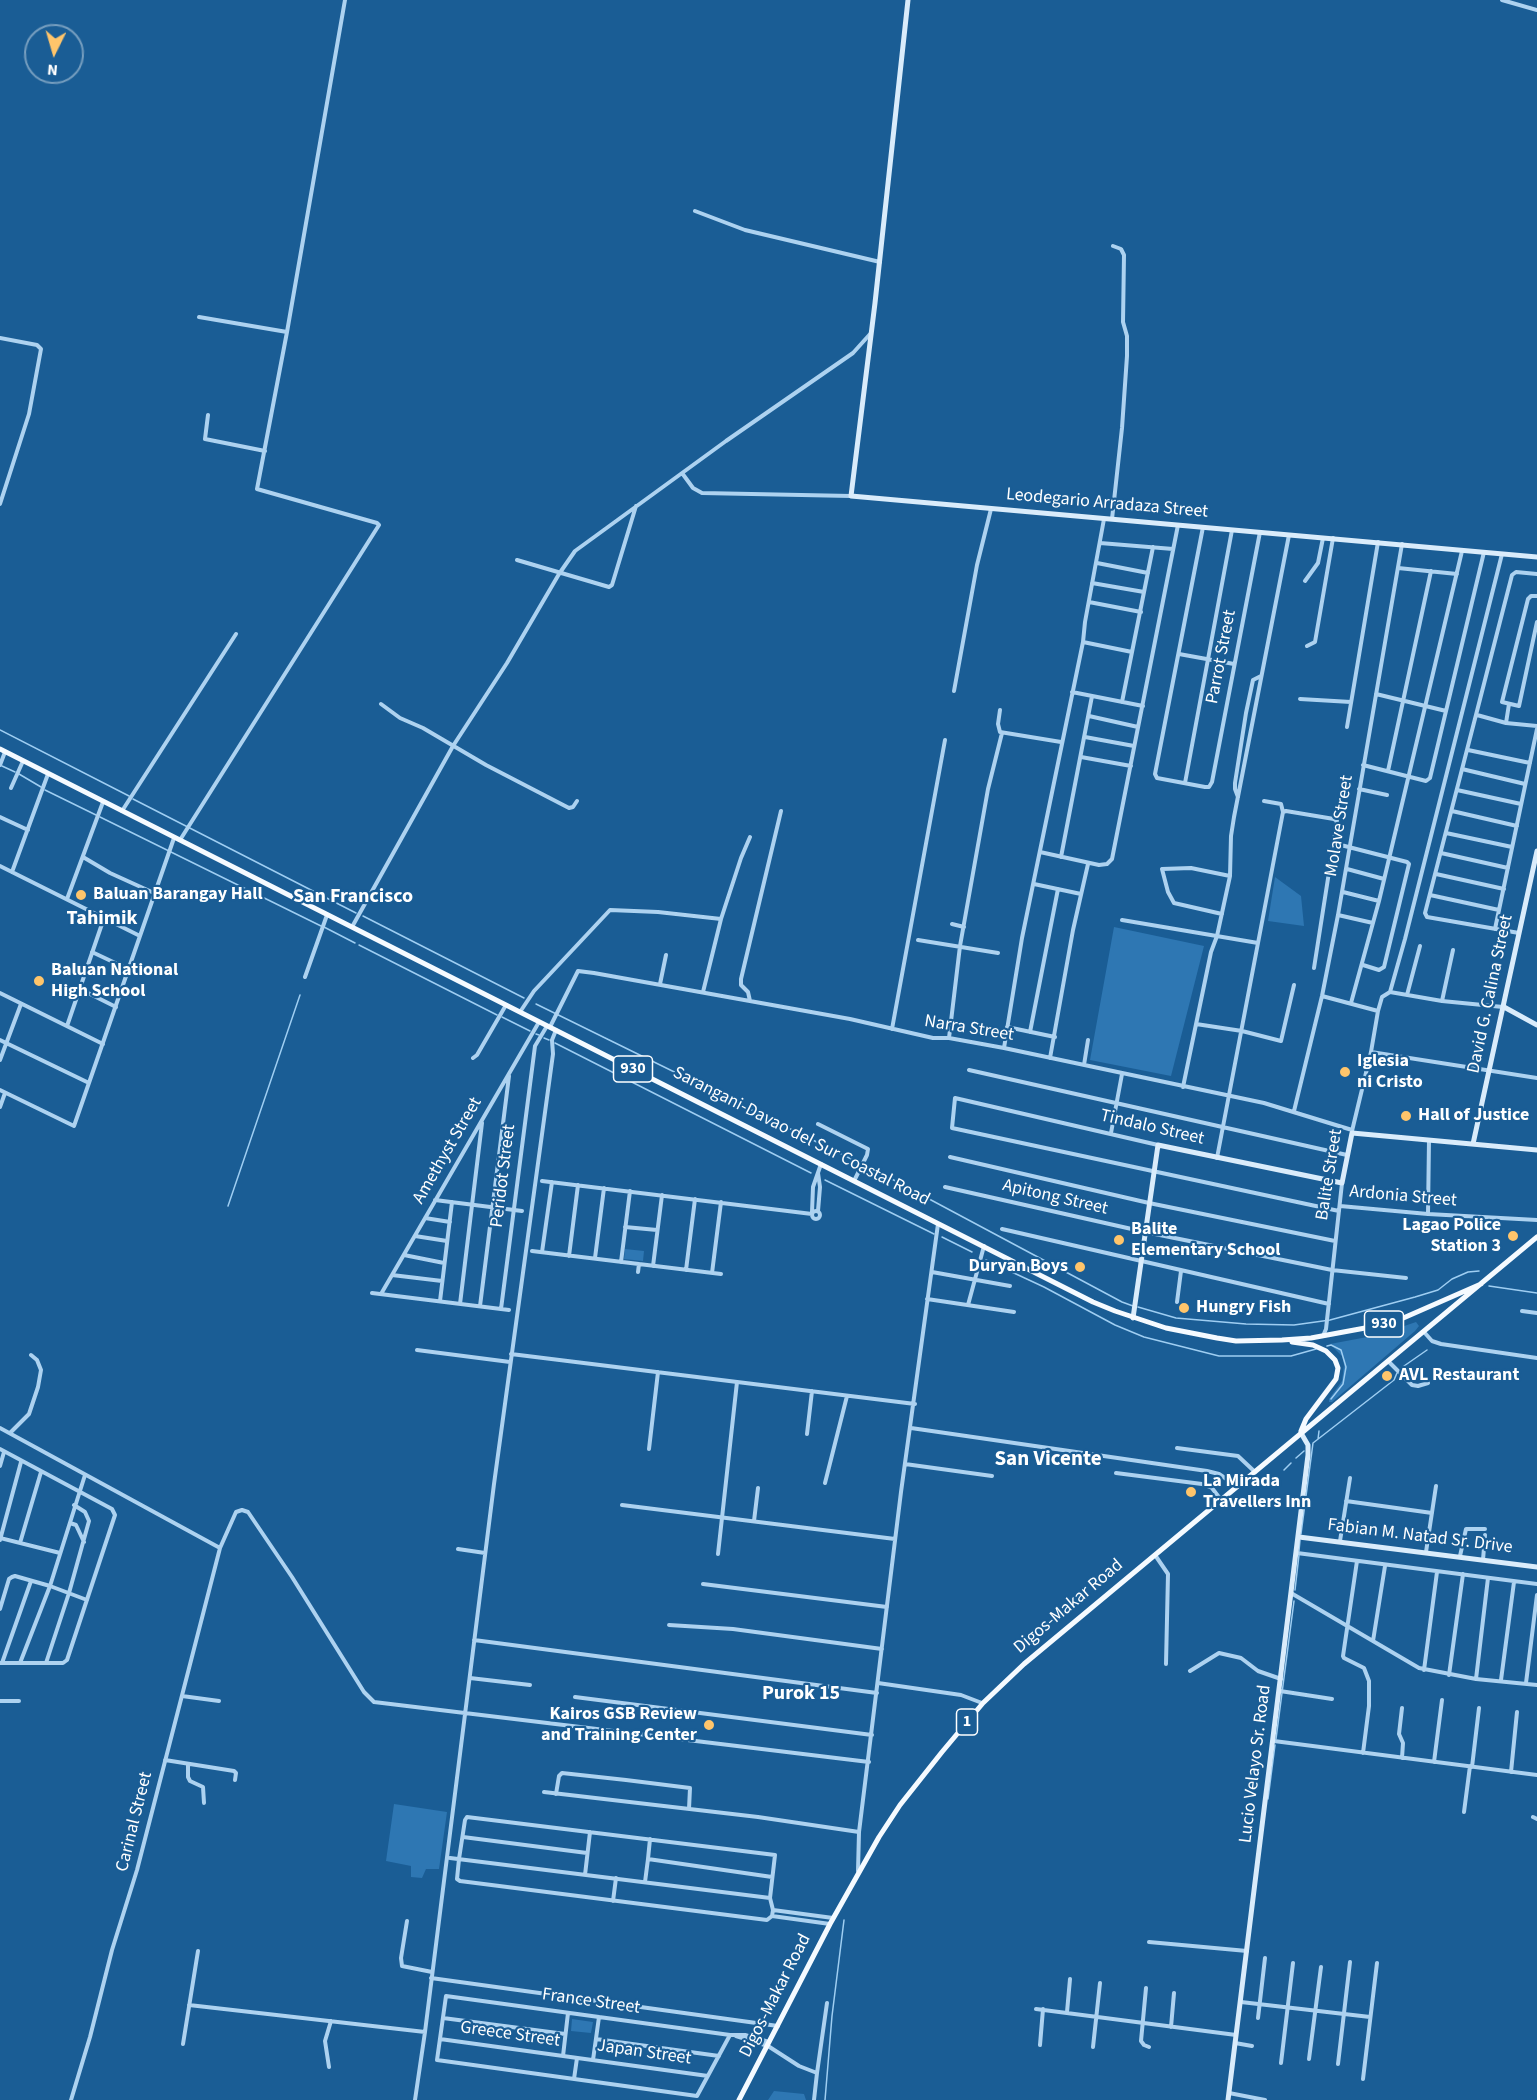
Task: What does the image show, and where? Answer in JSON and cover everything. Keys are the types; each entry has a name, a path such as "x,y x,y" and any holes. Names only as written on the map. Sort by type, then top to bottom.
{"main road":[{"name":"Sarangani-Davao del Sur Coastal Road","path":"3,751 1092,1302 1133,1318 1166,1328 1236,1341 1323,1336 1365,1329 1393,1321 1480,1284"},
{"name":"Digos-Makar Road","path":"739,2100 858,1872 900,1805 983,1703 1024,1664 1537,1237"},
{"name":"Sarangani-Davao del Sur Coastal Road","path":"1282,1340 1320,1347 1332,1355 1338,1368 1336,1379 1306,1419 1301,1433"}],"street":[{"path":"0,1107 2,1092 74,1126 154,893 177,839 379,526 377,523 258,489 345,0"},
{"path":"851,495 867,343 872,331 880,262 908,0"},
{"path":"1502,0 1537,10"},
{"path":"695,211 744,230 880,262"},
{"path":"1112,520 1127,356 1127,336 1123,322 1124,255 1120,249 1113,246"},
{"path":"199,316 287,332"},
{"path":"0,338 37,345 41,349 29,414 0,504"},
{"path":"352,927 453,746 507,663 568,560 583,544 867,343"},
{"path":"208,415 206,439 265,451"},
{"name":"Leodegario Arradaza Street","path":"682,473 693,488 702,493 851,495 1537,557"},
{"path":"517,560 606,587 612,585 636,506"},
{"path":"954,692 977,565 991,509"},
{"path":"1004,1048 1022,938 1083,642 1104,519"},
{"path":"1040,852 1088,864 1104,865 1112,859 1178,525"},
{"path":"1203,527 1155,774 1157,778 1185,783 1232,530"},
{"name":"Parrot Street","path":"1185,783 1209,787 1212,782 1260,532"},
{"path":"1183,1087 1211,952 1217,936 1230,876 1231,836 1289,535"},
{"path":"1305,581 1318,563 1323,537"},
{"path":"1307,646 1316,642 1333,538"},
{"path":"1347,728 1378,542"},
{"path":"1100,543 1173,549"},
{"name":"Molave Street","path":"1294,1111 1322,996 1343,892 1402,544"},
{"path":"1122,702 1153,547"},
{"path":"1351,1004 1390,857 1462,550"},
{"path":"1363,765 1426,781 1430,778 1484,552"},
{"path":"1390,992 1502,554"},
{"path":"1097,563 1148,573"},
{"path":"1398,568 1457,574"},
{"path":"1388,771 1431,571"},
{"path":"1519,933 1427,917 1425,913 1512,575 1516,572 1537,574"},
{"path":"1092,583 1144,592"},
{"path":"1537,596 1531,596 1528,599 1502,701 1509,704 1519,706 1537,622"},
{"path":"1089,602 1141,612"},
{"path":"122,811 236,634"},
{"path":"1083,642 1132,652"},
{"path":"1179,654 1234,664"},
{"path":"1238,798 1235,783 1246,713 1253,680 1261,676"},
{"path":"1251,690 1258,697"},
{"path":"1072,692 1143,706"},
{"path":"1376,693 1446,711"},
{"path":"1061,857 1092,696"},
{"path":"1300,699 1351,702"},
{"path":"381,704 400,718 423,728 569,808 573,807 577,801"},
{"path":"1506,723 1509,704"},
{"path":"1000,710 998,729 1002,733 1061,742"},
{"path":"1246,713 1252,727"},
{"path":"1477,715 1537,728 1535,747 1525,784 1496,928"},
{"path":"1089,716 1138,727"},
{"path":"949,1038 960,946 988,789 1002,733"},
{"path":"1084,737 1134,746"},
{"path":"892,1029 945,740"},
{"path":"1468,750 1530,763"},
{"path":"0,765 3,751"},
{"path":"1081,757 1131,766"},
{"path":"11,788 23,761"},
{"path":"1462,770 1525,784"},
{"path":"12,872 48,774"},
{"path":"1235,790 1240,787"},
{"path":"1359,789 1387,795"},
{"path":"1457,790 1521,804"},
{"path":"1218,1158 1283,812 1281,804 1264,801"},
{"path":"67,899 103,802"},
{"path":"750,1001 748,992 741,985 741,979 782,811"},
{"path":"1452,811 1517,826"},
{"path":"1283,812 1336,819 1337,823 1314,968"},
{"path":"0,817 28,830"},
{"path":"1446,833 1512,847"},
{"path":"703,992 721,919 750,837"},
{"path":"1333,843 1407,862 1410,866 1391,946 1382,970 1363,965"},
{"name":"David G. Calina Street","path":"1473,1144 1537,850"},
{"path":"1441,853 1508,868"},
{"path":"83,857 110,873 154,893"},
{"path":"1050,1058 1088,864"},
{"path":"0,866 140,936"},
{"path":"1222,914 1174,903 1168,892 1162,869 1191,868 1230,876"},
{"path":"1347,869 1384,879"},
{"path":"1436,874 1504,889"},
{"path":"1034,884 1081,894"},
{"path":"1030,1032 1058,889"},
{"path":"1343,892 1379,901"},
{"path":"1430,895 1499,910"},
{"path":"520,1012 534,992 610,910 658,912 721,919"},
{"path":"305,977 327,915"},
{"path":"1338,915 1373,924"},
{"path":"67,1026 104,918"},
{"path":"1122,920 1258,943"},
{"path":"952,924 964,927"},
{"path":"918,940 998,953"},
{"path":"1407,995 1420,946"},
{"path":"1442,1001 1453,950"},
{"path":"92,952 128,969"},
{"path":"660,984 666,955"},
{"name":"Narra Street","path":"551,1028 578,971 703,992 933,1038 949,1038 1004,1048 1294,1111 1352,1131"},
{"path":"1196,1024 1242,1031 1281,1041 1294,985"},
{"path":"80,989 116,1007"},
{"path":"1322,996 1378,1011 1382,997 1390,992 1442,1001 1504,1007 1537,1025"},
{"path":"0,993 103,1044"},
{"path":"0,1060 21,1004"},
{"path":"473,1058 477,1055 506,1005"},
{"name":"Balite Street","path":"1323,1336 1327,1321 1342,1183 1378,1011"},
{"name":"Amethyst Street","path":"381,1294 539,1022"},
{"path":"1007,1027 1054,1037"},
{"path":"528,1042 535,1046 551,1028"},
{"path":"415,2100 426,2032 511,1354 553,1054 551,1028"},
{"path":"0,1040 89,1083"},
{"path":"1084,1065 1088,1040"},
{"name":"Peridot Street","path":"501,1309 535,1046"},
{"path":"1371,1052 1537,1078"},
{"path":"969,1070 1347,1155"},
{"path":"480,1306 510,1073"},
{"path":"1111,1133 1122,1074"},
{"name":"Tindalo Street","path":"955,1098 1158,1145 1342,1183"},
{"name":"Ardonia Street","path":"955,1098 952,1128 1154,1172 1339,1208 1537,1220"},
{"path":"460,1304 482,1120"},
{"path":"819,1124 867,1147 868,1153 854,1181"},
{"path":"1352,1131 1537,1150"},
{"path":"1428,1214 1429,1140"},
{"path":"1133,1318 1158,1145"},
{"path":"950,1157 1149,1203 1335,1241"},
{"path":"818,1173 821,1214 816,1219 812,1213 813,1187 821,1164"},
{"path":"542,1181 821,1214"},
{"path":"542,1252 552,1182"},
{"path":"569,1256 578,1185"},
{"name":"Apitong Street","path":"945,1187 1145,1232 1332,1270 1406,1278"},
{"path":"595,1259 604,1188"},
{"path":"621,1262 630,1191"},
{"path":"653,1266 662,1195"},
{"path":"686,1270 695,1199"},
{"path":"435,1200 522,1211"},
{"path":"440,1301 452,1202"},
{"path":"712,1273 721,1202"},
{"path":"425,1218 450,1222"},
{"path":"858,1872 859,1832 895,1539 938,1223"},
{"path":"626,1227 657,1230"},
{"path":"1002,1229 1329,1304"},
{"path":"415,1236 447,1241"},
{"path":"968,1305 984,1246"},
{"path":"532,1251 721,1274"},
{"path":"404,1255 444,1263"},
{"path":"638,1272 639,1264"},
{"path":"1177,1302 1181,1271"},
{"path":"932,1272 1010,1286"},
{"path":"392,1275 442,1281"},
{"path":"372,1293 509,1310"},
{"path":"927,1299 1014,1312"},
{"path":"1522,1311 1537,1313"},
{"path":"1424,1332 1432,1341 1441,1344 1537,1358"},
{"path":"417,1350 510,1362"},
{"path":"511,1354 915,1404"},
{"path":"10,1433 29,1414 38,1387 41,1370 37,1360 31,1355"},
{"path":"1388,1361 1412,1385 1428,1383"},
{"path":"649,1449 658,1372"},
{"path":"718,1554 737,1382"},
{"path":"807,1434 812,1391"},
{"path":"825,1483 847,1396"},
{"path":"0,1428 220,1548"},
{"path":"911,1428 1207,1471 1219,1474 1237,1486"},
{"name":"Lucio Velayo Sr. Road","path":"1229,2097 1309,1449 1301,1433"},
{"path":"1177,1448 1238,1456 1255,1472"},
{"path":"0,1466 2,1451 111,1509 115,1518 67,1660 63,1663 1,1663 31,1581"},
{"path":"21,1462 0,1539 60,1553"},
{"path":"905,1464 992,1476"},
{"path":"20,1543 41,1472"},
{"path":"1116,1473 1202,1484 1212,1488 1221,1500"},
{"path":"20,1663 50,1586 85,1475"},
{"path":"1340,1541 1350,1478"},
{"path":"1426,1552 1436,1486"},
{"path":"754,1521 758,1488"},
{"path":"1346,1502 1432,1513"},
{"path":"46,1663 84,1542 88,1517 83,1509 74,1505"},
{"path":"622,1505 895,1539"},
{"name":"Carinal Street","path":"71,2100 90,2037 111,1950 137,1870 220,1548 236,1512 242,1510 248,1512 370,1701 465,1712"},
{"path":"70,1522 76,1526 84,1542"},
{"path":"1460,1556 1466,1529 1485,1529"},
{"path":"1482,1560 1485,1535"},
{"name":"Fabian M. Natad Sr. Drive","path":"1299,1537 1537,1567"},
{"path":"458,1549 485,1553"},
{"path":"1296,1553 1537,1584"},
{"path":"1155,1555 1168,1574 1166,1664"},
{"path":"1358,1561 1343,1657 1364,1668 1369,1685 1363,1753"},
{"path":"1373,1641 1385,1566"},
{"path":"1424,1670 1437,1572"},
{"path":"1449,1675 1463,1574"},
{"path":"0,1609 9,1579 15,1576 87,1600"},
{"path":"1476,1679 1488,1578"},
{"path":"1501,1680 1514,1582"},
{"path":"703,1584 887,1607"},
{"path":"1291,1593 1424,1670 1476,1679 1537,1685"},
{"path":"1526,1684 1537,1595"},
{"path":"669,1625 733,1629 882,1648"},
{"path":"474,1640 877,1693"},
{"path":"1190,1671 1219,1653 1241,1658 1257,1671 1281,1679"},
{"path":"470,1678 530,1686"},
{"path":"878,1683 968,1696 983,1703"},
{"path":"1280,1691 1332,1699"},
{"path":"182,1696 219,1701"},
{"path":"574,1697 872,1735"},
{"path":"1434,1762 1442,1700"},
{"path":"0,1701 19,1701"},
{"path":"1402,1708 1399,1734 1403,1743 1402,1758"},
{"path":"1464,1812 1479,1708"},
{"path":"465,1712 869,1762"},
{"path":"1511,1772 1517,1712"},
{"path":"1274,1741 1537,1775"},
{"path":"164,1760 234,1771 236,1780"},
{"path":"188,1764 188,1779 203,1787 204,1803"},
{"path":"556,1794 559,1776 562,1773 690,1788 689,1809"},
{"path":"544,1792 859,1832"},
{"path":"775,1855 467,1817 457,1879 767,1920 772,1916 773,1910 770,1898 776,1848"},
{"path":"619,1836 620,1827"},
{"path":"585,1875 590,1832"},
{"path":"463,1837 587,1853"},
{"path":"645,1882 650,1839"},
{"path":"450,1858 770,1898"},
{"path":"648,1860 772,1877"},
{"path":"614,1901 616,1878"},
{"path":"773,1910 832,1921"},
{"path":"772,1916 832,1921"},
{"path":"407,1922 401,1958 402,1966 432,1975 778,2026"},
{"path":"1149,1942 1247,1951"},
{"path":"183,2044 198,1951"},
{"path":"1258,2018 1265,1958"},
{"path":"1338,2064 1350,1962"},
{"path":"1363,2079 1377,1963"},
{"path":"1281,2063 1293,1964"},
{"path":"1309,2059 1321,1967"},
{"path":"1067,2012 1070,1979"},
{"path":"1093,2047 1100,1983"},
{"path":"1146,1988 1141,2040 1149,2047"},
{"path":"1171,2027 1174,1993"},
{"name":"France Street","path":"443,2018 446,1996 732,2035 769,2044 799,2066 817,2073"},
{"path":"1241,2001 1370,2017"},
{"path":"814,2100 827,2003"},
{"path":"189,2005 426,2032"},
{"path":"1036,2009 1236,2035"},
{"path":"1040,2045 1043,2009"},
{"path":"562,2056 568,2013"},
{"path":"593,2060 599,2017"},
{"path":"566,2034 443,2018 437,2060 697,2096 732,2035"},
{"path":"329,2067 325,2041 331,2021"},
{"name":"Greece Street","path":"440,2039 577,2058"},
{"path":"596,2039 719,2056"},
{"path":"1235,2043 1252,2046"},
{"path":"574,2079 577,2058"},
{"name":"Japan Street","path":"577,2058 708,2076"},
{"path":"1229,2097 1265,2100"}],"shaded area":[{"path":"1275,877 1301,896 1304,926 1268,921"},
{"path":"1114,927 1204,946 1171,1076 1090,1060"},
{"path":"625,1249 644,1251 643,1261 624,1259"},
{"path":"1416,1322 1419,1326 1415,1331 1332,1402 1329,1402 1342,1381 1344,1365 1342,1356 1330,1344 1378,1335"},
{"path":"394,1804 447,1812 439,1869 426,1869 422,1878 411,1877 411,1866 386,1861"},
{"path":"572,2019 593,2022 591,2033 571,2031"},
{"path":"774,2091 804,2094 806,2100 768,2100"}],"waterway":[{"path":"0,730 129,796"},
{"path":"2,766 15,772"},
{"path":"19,774 41,787"},
{"path":"45,790 96,815"},
{"path":"133,799 356,913"},
{"path":"100,817 321,926"},
{"path":"363,916 524,998"},
{"path":"324,927 355,943"},
{"path":"359,945 497,1015"},
{"path":"228,1206 300,995"},
{"path":"536,1004 888,1177 1133,1306"},
{"path":"502,1017 530,1031"},
{"path":"544,1038 549,1040"},
{"path":"555,1043 811,1173"},
{"path":"825,1180 934,1234"},
{"path":"942,1237 972,1252"},
{"path":"986,1260 1044,1287 1115,1325 1144,1337 1219,1356 1291,1356 1316,1349"},
{"path":"1138,1307 1176,1318 1246,1324 1294,1325 1330,1320 1415,1297 1438,1290 1452,1279 1468,1272 1479,1271"},
{"path":"1489,1286 1537,1293"},
{"path":"1327,1346 1331,1345 1341,1350 1346,1367 1343,1384 1331,1399"},
{"path":"1404,1366 1427,1350"},
{"path":"1301,1534 1313,1443 1394,1380 1397,1373"},
{"path":"1318,1439 1319,1431"},
{"path":"1296,1458 1304,1451"},
{"path":"1284,1470 1291,1463"},
{"path":"1299,1551 1300,1540"},
{"path":"1295,1590 1299,1555"},
{"path":"1276,1739 1294,1601"},
{"path":"1268,1799 1275,1745"},
{"path":"825,2100 832,2016 844,1920"}],"place":[{"name":"Baluan Barangay Hall","path":"81,895"},
{"name":"Baluan National High School","path":"39,981"},
{"name":"Iglesia ni Cristo","path":"1345,1072"},
{"name":"Hall of Justice","path":"1406,1116"},
{"name":"Lagao Police Station 3","path":"1513,1236"},
{"name":"Balite Elementary School","path":"1119,1240"},
{"name":"Duryan Boys","path":"1080,1267"},
{"name":"Hungry Fish","path":"1184,1308"},
{"name":"AVL Restaurant","path":"1387,1376"},
{"name":"La Mirada Travellers Inn","path":"1191,1492"},
{"name":"Kairos GSB Review and Training Center","path":"709,1725"}],"district":[{"name":"San Francisco","path":"353,898"},
{"name":"Tahimik","path":"102,920"},
{"name":"San Vicente","path":"1048,1460"},
{"name":"Purok 15","path":"801,1695"}]}
